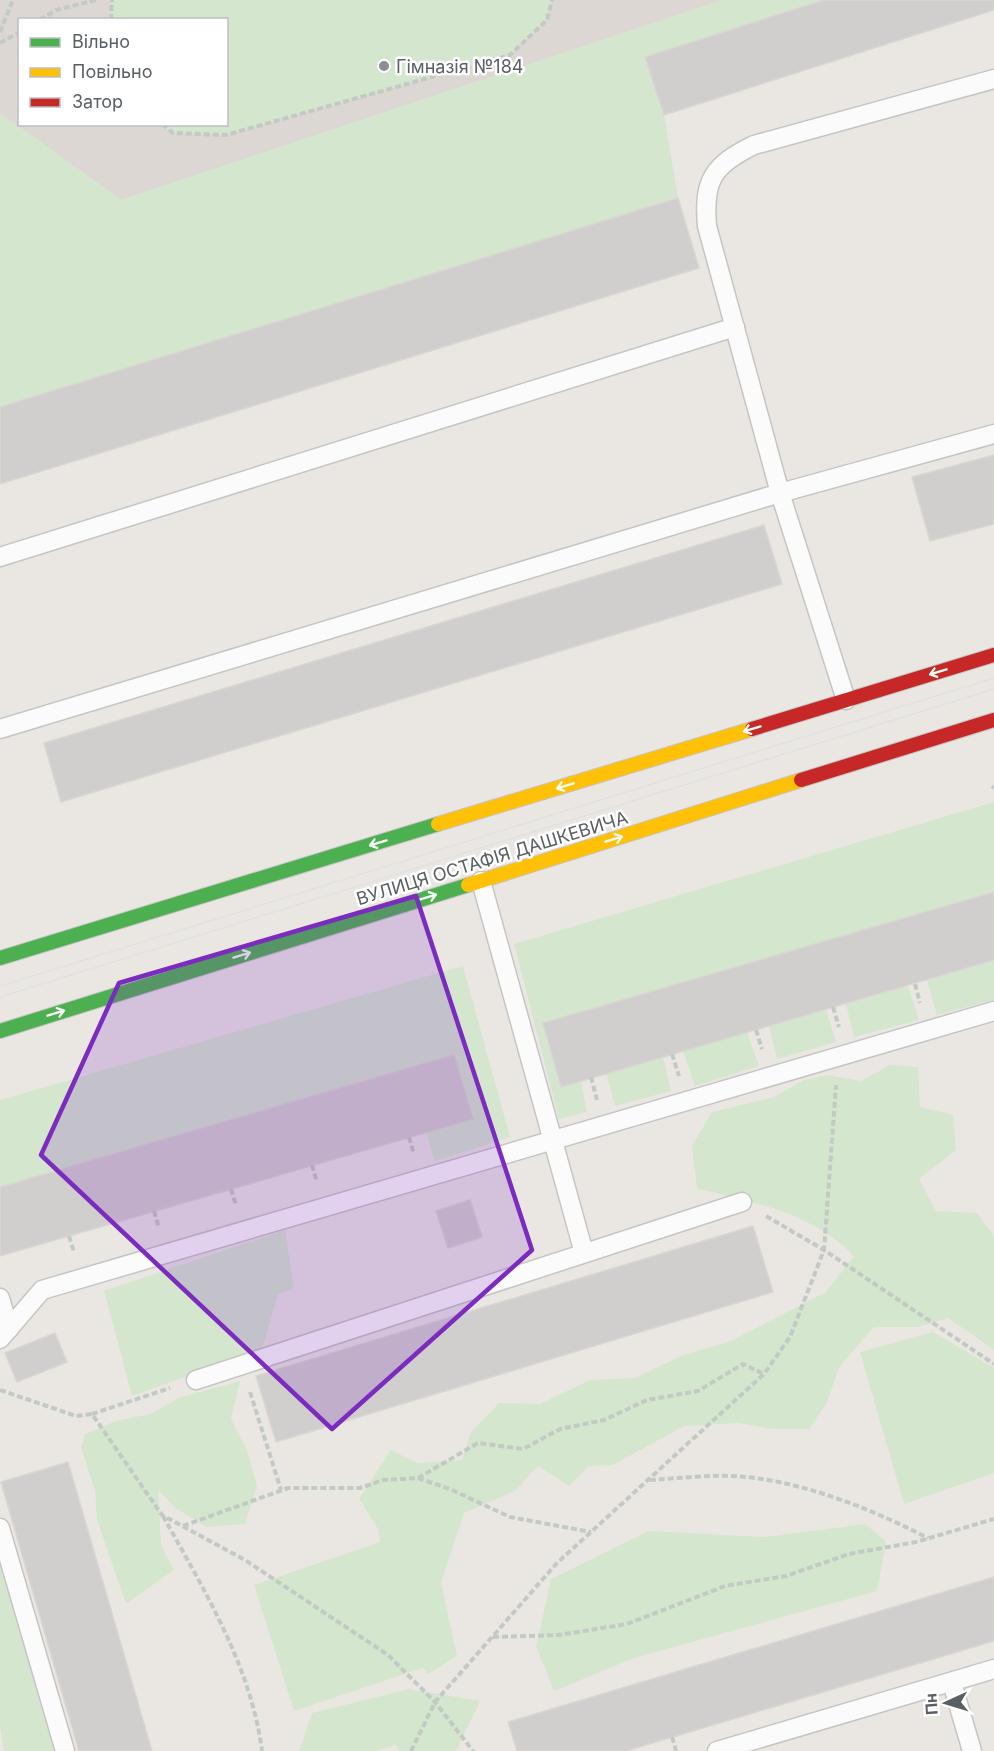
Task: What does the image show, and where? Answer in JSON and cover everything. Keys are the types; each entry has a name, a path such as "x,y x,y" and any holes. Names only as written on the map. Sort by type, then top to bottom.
{"street":[{"path":"0,958 994,655"},
{"name":"ВУЛИЦЯ ОСТАФІЯ ДАШКЕВИЧА","path":"0,1031 994,720"}],"lane":[{"path":"846,700 780,493 735,327 706,217 708,188 719,165 754,145 994,79"},
{"path":"0,557 735,327"},
{"path":"0,729 780,493 994,434"},
{"path":"481,881 551,1141 584,1253"},
{"path":"4,1334 42,1290 994,1011"},
{"path":"196,1380 742,1202"},
{"path":"0,1298 4,1334"},
{"path":"0,1528 65,1751"},
{"path":"717,1751 764,1745 994,1669"},
{"path":"952,1683 972,1751"}],"path":[{"path":"0,32 13,0"},
{"path":"43,18 56,10 96,0"},
{"path":"111,18 112,0"},
{"path":"164,126 173,133 226,135 510,55 547,20 552,0"},
{"path":"0,43 18,33"},
{"path":"411,1751 435,1702 556,1563 764,1374 790,1337 824,1250 838,1057"},
{"path":"742,1202 824,1250 994,1364"},
{"path":"418,1478 478,1443 523,1449 560,1429 604,1419 647,1400 698,1392 743,1364 764,1374"},
{"path":"242,1365 281,1491"},
{"path":"0,1390 76,1416 92,1414 196,1380"},
{"path":"92,1414 162,1515 219,1616 258,1718 262,1751"},
{"path":"183,1526 288,1488 360,1488 383,1480 418,1478 452,1490 510,1517 591,1532"},
{"path":"648,1480 754,1478 822,1493 897,1522 929,1538"},
{"path":"162,1515 245,1560 388,1654 435,1702 473,1751"},
{"path":"492,1637 559,1635 627,1624 725,1586 786,1576 849,1554 929,1538 994,1519"},
{"path":"672,1737 676,1751"}],"highlighted area":[{"path":"416,896 532,1250 332,1429 41,1155 119,983"}],"shaded area":[{"name":"Гімназія №184","path":"0,0 727,0 121,200 18,126 228,126 228,18 18,18 18,126 0,113"}],"green space":[{"path":"112,0 552,0 547,20 510,55 226,135 173,133 163,126 228,126 228,18 111,18"},
{"path":"722,0 824,0 646,57 664,115 678,198 0,407 0,113 121,200"},
{"path":"994,802 994,892 543,1023 561,1086 581,1081 587,1112 559,1119 514,944"},
{"path":"994,960 994,1000 937,1015 927,980"},
{"path":"463,966 510,1137 435,1161 426,1132 473,1118 454,1055 0,1187 0,1100"},
{"path":"908,986 919,1020 854,1037 846,1004"},
{"path":"826,1009 836,1042 777,1059 769,1026"},
{"path":"747,1033 759,1066 695,1086 683,1051"},
{"path":"663,1057 671,1091 615,1106 606,1073"},
{"path":"890,1065 918,1067 920,1107 953,1115 956,1150 919,1179 936,1211 977,1213 994,1236 994,1350 948,1318 919,1327 874,1327 840,1366 826,1404 809,1429 772,1429 738,1423 684,1426 613,1465 589,1466 569,1486 538,1466 515,1491 464,1513 441,1582 457,1656 428,1674 423,1668 294,1711 254,1585 380,1542 378,1529 359,1499 391,1450 417,1463 462,1460 471,1432 499,1403 540,1404 590,1380 635,1378 683,1355 731,1341 826,1292 854,1256 820,1230 782,1211 697,1189 692,1146 712,1112 774,1097 804,1080 827,1075 861,1081"},
{"path":"285,1230 294,1289 278,1294 262,1349 132,1396 104,1291"},
{"path":"933,1332 994,1368 994,1473 904,1504 860,1352"},
{"path":"240,1381 231,1419 247,1450 257,1486 245,1524 207,1527 175,1508 158,1490 161,1545 174,1570 126,1604 97,1520 95,1491 81,1448 85,1434 116,1421 150,1414 181,1397"},
{"path":"865,1524 886,1541 877,1591 634,1658 554,1691 536,1647 551,1579 649,1531 765,1537"},
{"path":"0,1561 54,1751 4,1751 0,1726"},
{"path":"409,1689 480,1701 456,1751 399,1751 396,1745 377,1751 299,1751 312,1713"}],"building":[{"path":"824,0 994,0 994,10 664,115 645,57"},
{"path":"678,198 699,268 0,484 0,407"},
{"path":"994,455 994,524 930,541 912,477"},
{"path":"764,525 782,584 61,802 44,743"},
{"path":"994,892 994,960 561,1087 543,1023"},
{"path":"454,1055 473,1119 0,1256 0,1187"},
{"path":"470,1200 482,1237 448,1248 436,1211"},
{"path":"753,1226 773,1292 276,1442 256,1376"},
{"path":"55,1333 67,1362 17,1382 5,1353"},
{"path":"68,1462 152,1751 79,1751 1,1482"},
{"path":"994,1577 994,1641 626,1751 517,1751 508,1722"}],"tram line":[{"path":"0,986 994,678"},
{"path":"0,997 994,689"}],"traffic: fast":[{"path":"0,958 438,824"},
{"path":"0,1031 468,885"}],"traffic: slow":[{"path":"438,824 752,729"},
{"path":"468,885 801,780"}],"traffic: jam":[{"path":"752,729 994,655"},
{"path":"801,780 994,720"}],"place":[{"name":"Гімназія №184","path":"384,66"}]}
